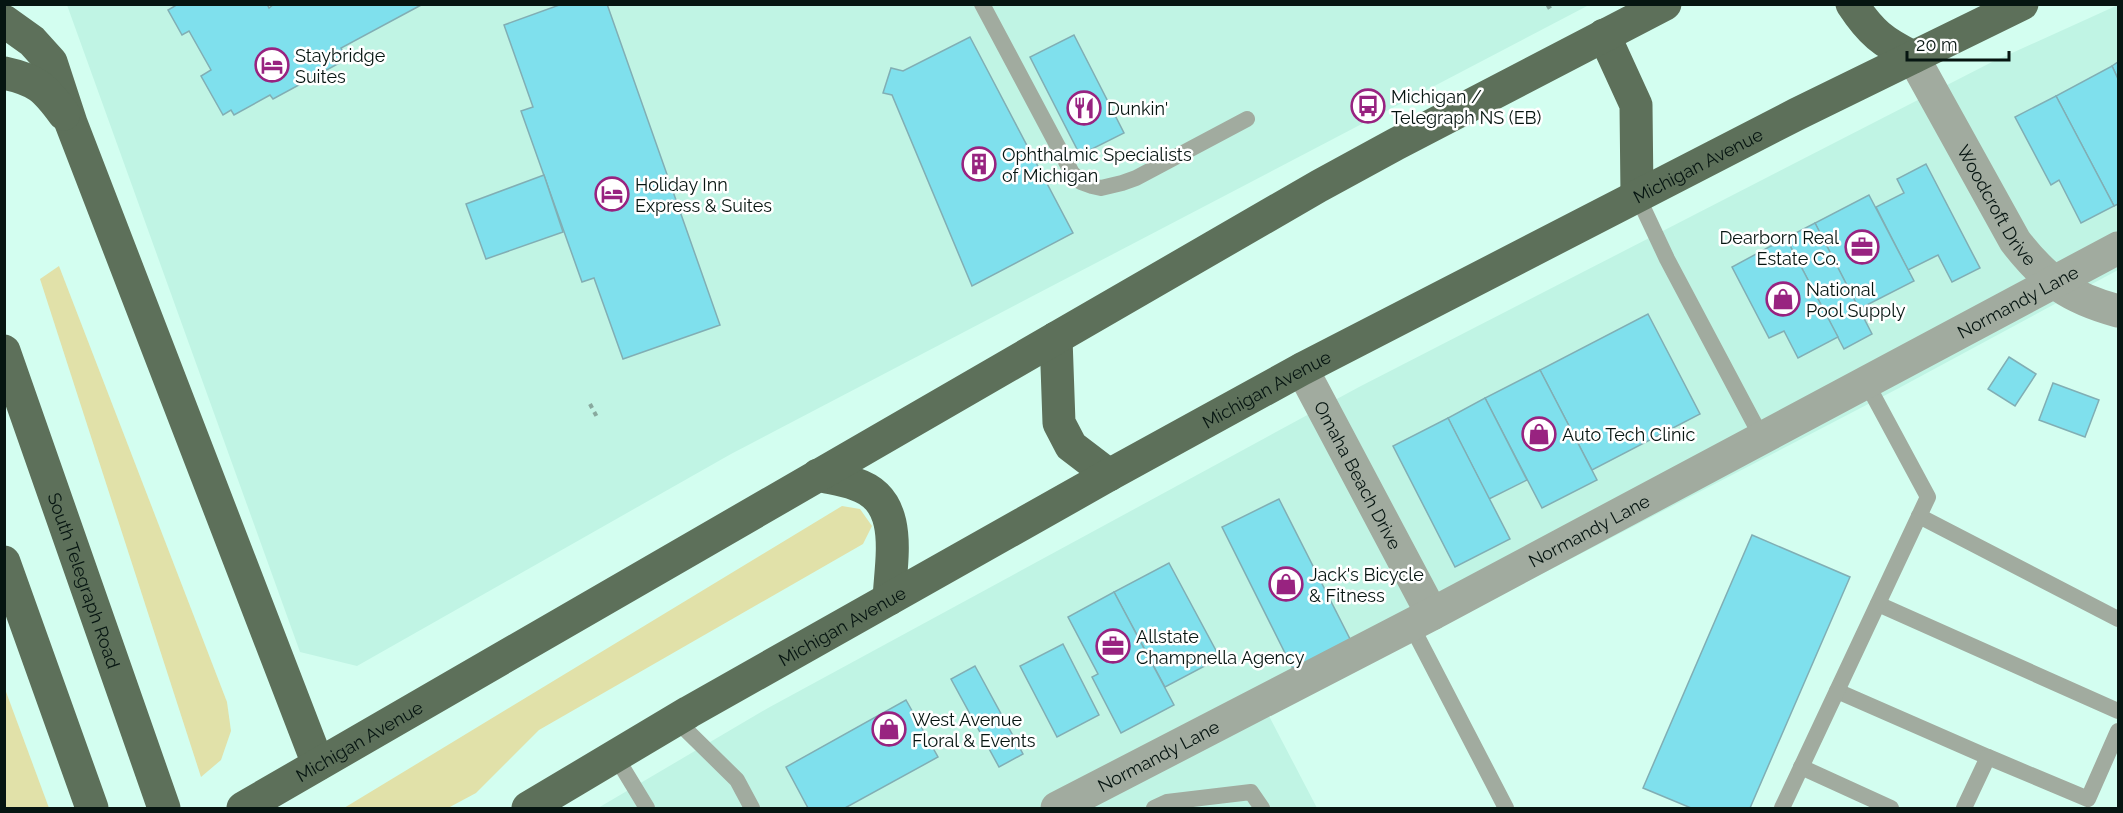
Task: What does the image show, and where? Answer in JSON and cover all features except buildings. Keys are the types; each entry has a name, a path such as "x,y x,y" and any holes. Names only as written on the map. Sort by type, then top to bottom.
{"main road":[{"name":"Michigan Avenue","path":"243,808 1358,165 1665,4"},
{"path":"1852,4 1867,27 1888,44 1913,57"},
{"name":"Michigan Avenue","path":"528,808 676,720 889,599 1302,369 1637,195 2022,4"},
{"path":"4,21 32,41 51,62 71,123 318,764"},
{"path":"1604,35 1636,105 1637,195"},
{"path":"4,73 26,77 47,92 71,123"},
{"path":"1056,338 1059,423 1071,447 1110,474"},
{"name":"South Telegraph Road","path":"4,351 164,808"},
{"path":"818,475 856,484 869,491 885,505 891,532 889,599"},
{"path":"4,562 92,808"}],"street":[{"name":"Woodcroft Drive","path":"1913,57 2014,241 2035,266 2054,282 2080,298 2118,311"},
{"name":"Normandy Lane","path":"1057,808 1421,620 2118,248"},
{"name":"Omaha Beach Drive","path":"1302,369 1421,620"}],"lane":[{"path":"982,4 1072,173 1081,182 1092,186 1111,186 1136,178 1247,119"},
{"path":"1637,195 1667,259 1762,438"},
{"path":"1782,808 1928,497 1866,382"},
{"path":"1919,516 2118,619"},
{"path":"1878,604 2118,711"},
{"path":"1421,620 1506,808"},
{"path":"1837,691 2088,800 2118,731"},
{"path":"676,720 737,780 752,808"},
{"path":"616,757 647,808"},
{"path":"1964,808 1988,757"},
{"path":"1801,767 1891,808"},
{"path":"1154,808 1167,802 1251,792 1262,808"}],"path":[{"path":"1547,8 1554,4"},
{"path":"590,404 598,419"}],"shaded area":[{"path":"67,5 1589,5 731,454 357,666 300,652"},
{"path":"2118,5 2118,270 1899,388 1269,716 1317,808 598,808 768,708 1359,387 1990,63"},
{"path":"59,266 227,702 231,731 221,760 201,777 40,279"},
{"path":"842,506 860,509 872,526 863,544 539,730 476,793 448,808 344,808"},
{"path":"5,689 49,808 5,808"}],"place":[{"name":"Staybridge Suites","path":"272,65"},
{"name":"Michigan / Telegraph NS (EB)","path":"1368,106"},
{"name":"Dunkin'","path":"1084,108"},
{"name":"Ophthalmic Specialists of Michigan","path":"979,164"},
{"name":"Holiday Inn Express & Suites","path":"612,194"},
{"name":"Dearborn Real Estate Co.","path":"1862,247"},
{"name":"National Pool Supply","path":"1783,299"},
{"name":"Auto Tech Clinic","path":"1539,434"},
{"name":"Jack's Bicycle & Fitness","path":"1286,584"},
{"name":"Allstate Champnella Agency","path":"1113,646"},
{"name":"West Avenue Floral & Events","path":"889,729"}]}
